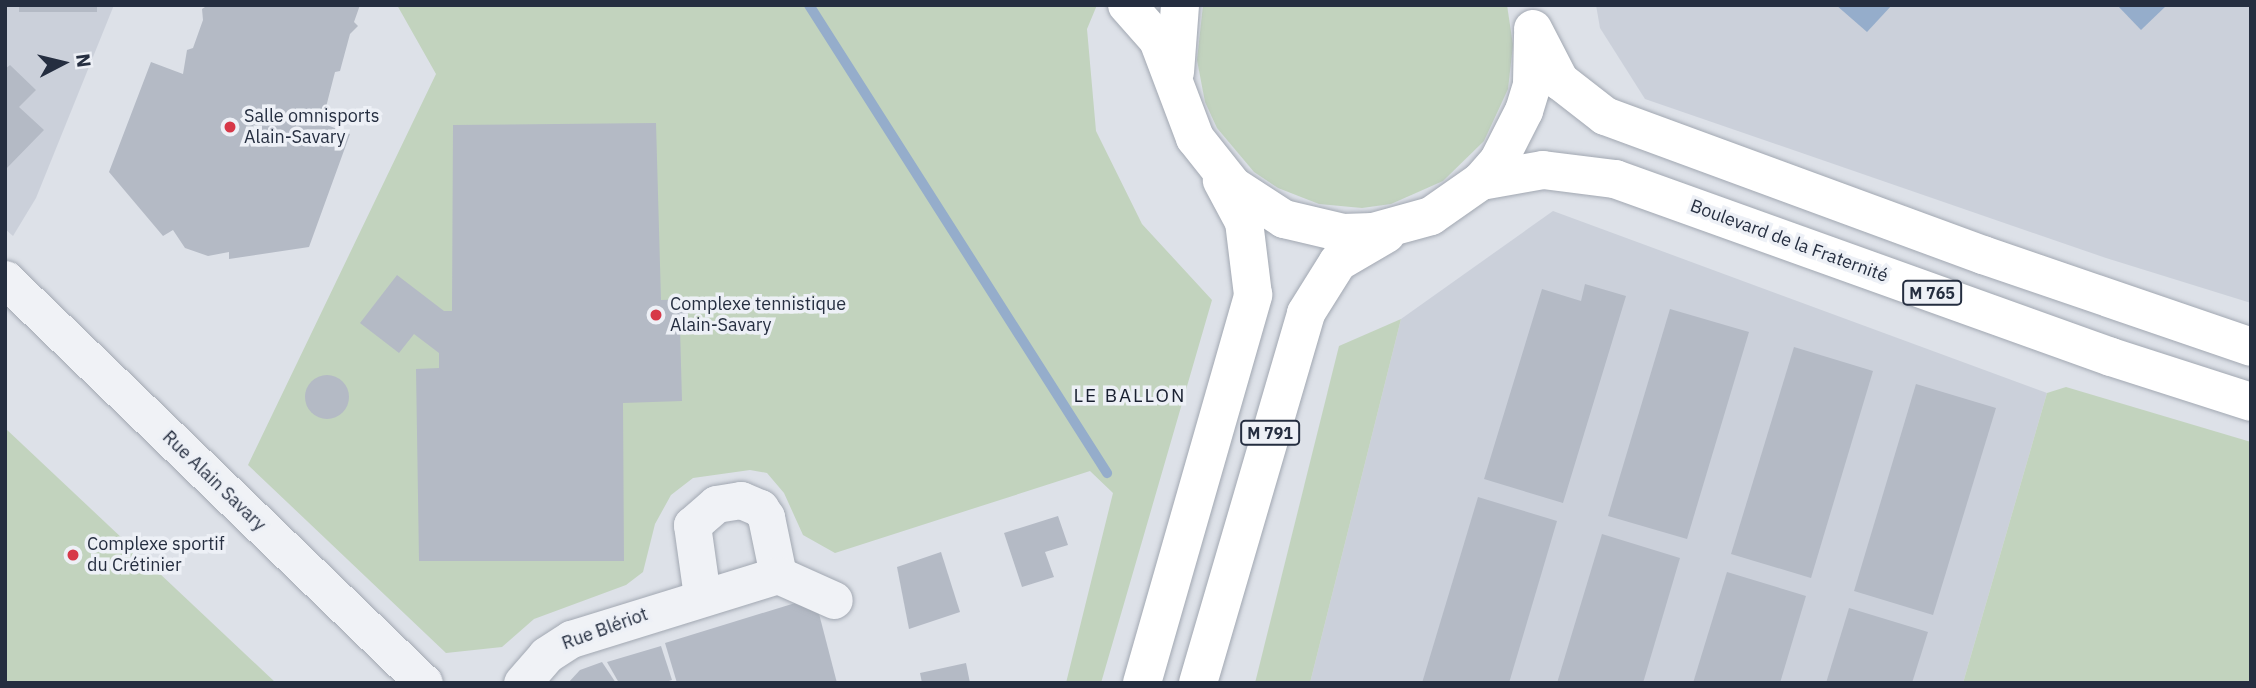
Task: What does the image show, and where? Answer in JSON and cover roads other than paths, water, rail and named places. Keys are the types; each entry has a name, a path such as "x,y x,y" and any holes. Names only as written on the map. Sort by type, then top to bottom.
{"main road":[{"path":"1127,5 1158,40 1176,81 1195,138 1212,164 1249,198 1284,219 1343,233 1403,226 1432,216 1481,181 1499,160 1524,111 1535,57 1530,17"},
{"path":"1176,81 1174,51 1180,5"},
{"path":"1530,17 1560,81 1583,102 1626,125 2251,347"},
{"name":"M 791","path":"1142,683 1253,295 1244,222 1212,164"},
{"name":"Boulevard de la Fraternité","path":"1481,181 1543,170 1615,179 2111,357 2251,402"},
{"name":"M 791","path":"1198,683 1314,296 1333,267 1351,251 1403,226"}],"street":[{"name":"Rue Alain Savary","path":"5,279 424,683"},
{"path":"702,596 692,525 716,504 741,500 760,508 766,517 778,575 834,600"},
{"name":"Rue Blériot","path":"522,683 557,645 702,596 778,575"}],"water":[{"path":"1836,5 1892,5 1867,32"},
{"path":"2117,5 2167,5 2141,30"}],"waterway":[{"path":"809,5 1107,473"}],"place":[{"name":"Salle omnisports Alain-Savary","path":"230,127"},
{"name":"Complexe tennistique Alain-Savary","path":"656,315"},
{"name":"Complexe sportif du Crétinier","path":"73,555"}],"district":[{"name":"LE BALLON","path":"1130,396"}]}
